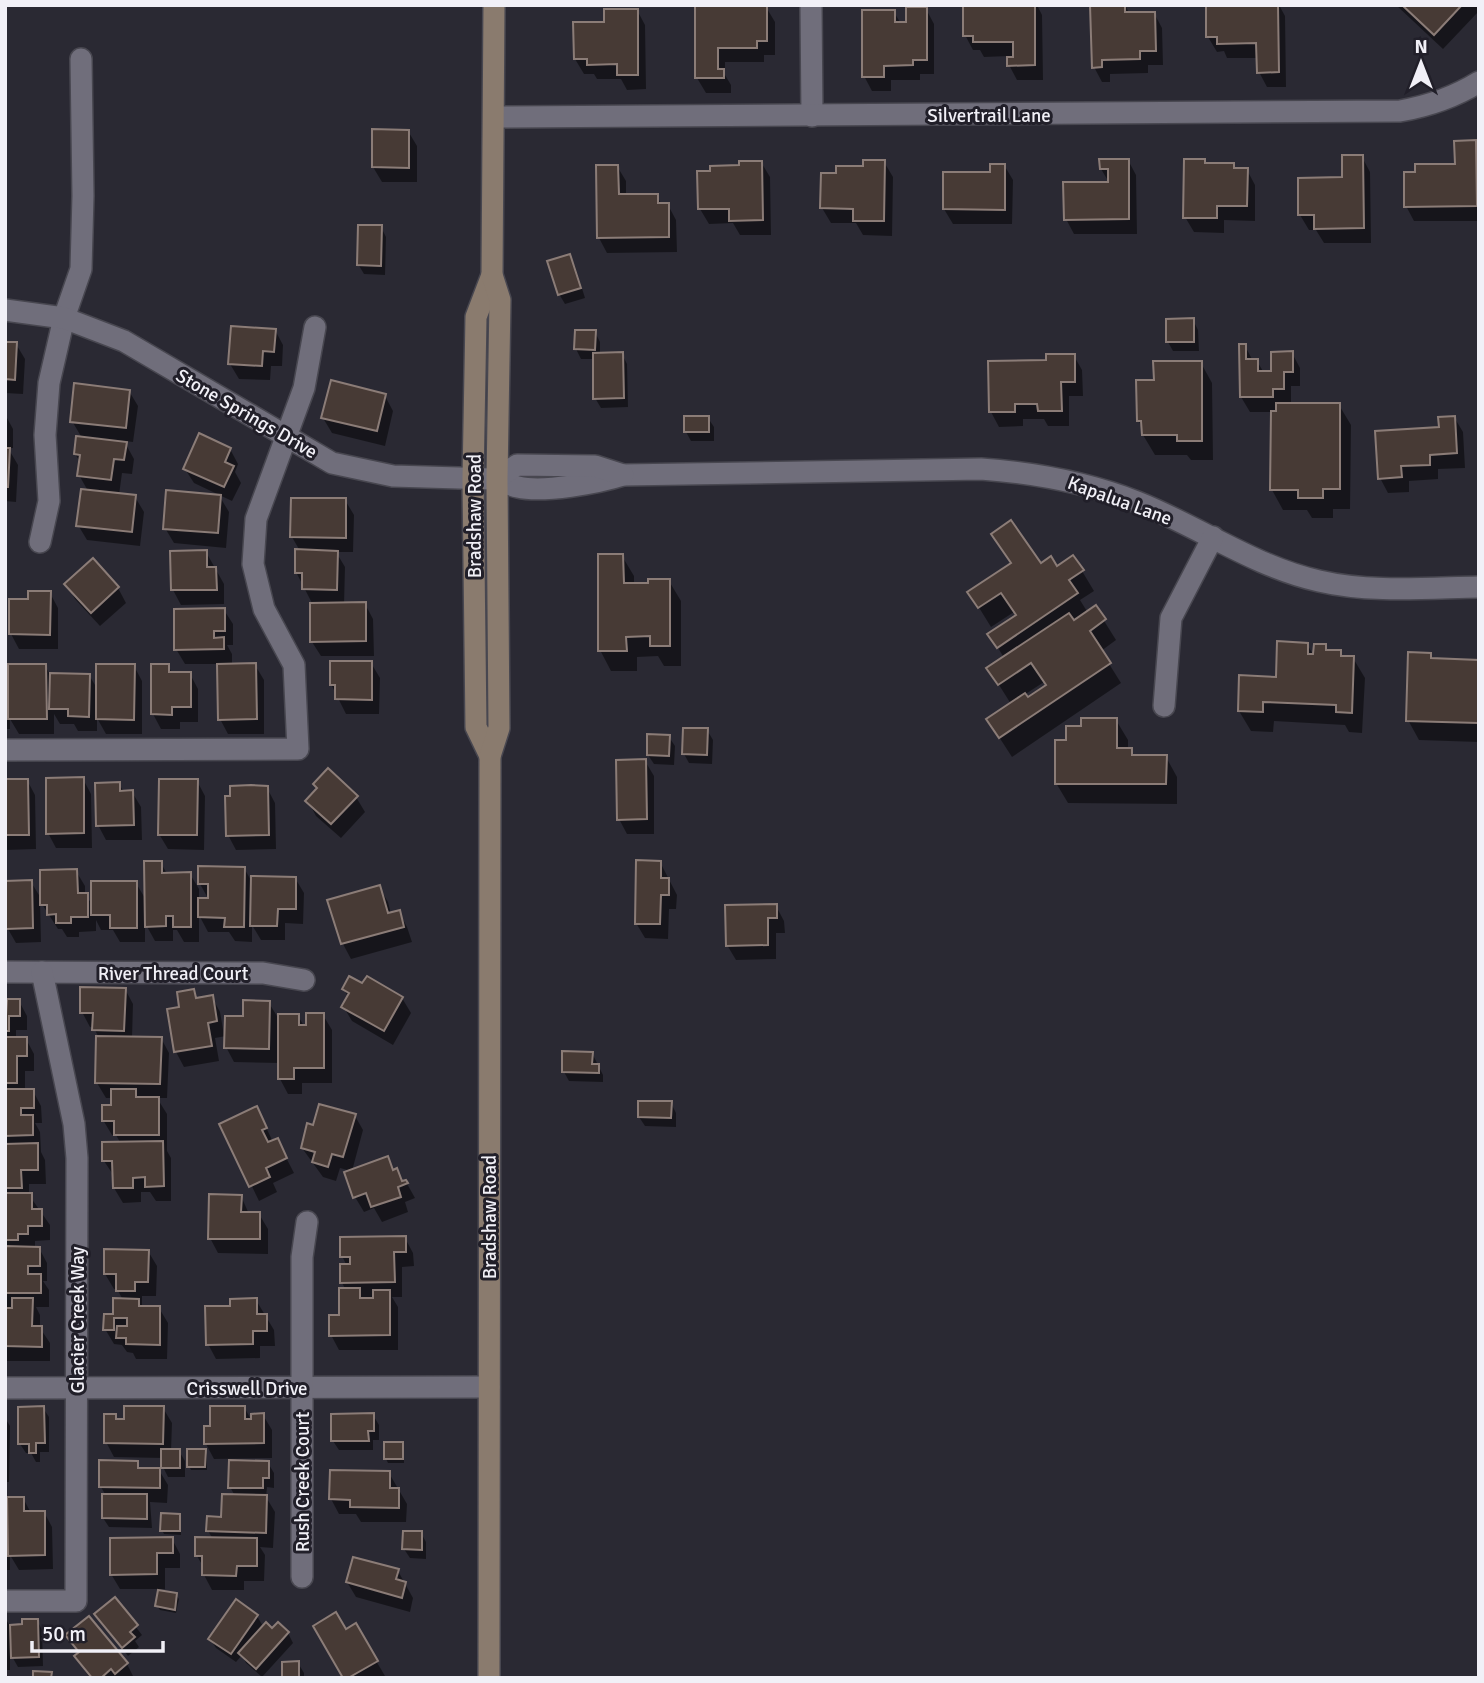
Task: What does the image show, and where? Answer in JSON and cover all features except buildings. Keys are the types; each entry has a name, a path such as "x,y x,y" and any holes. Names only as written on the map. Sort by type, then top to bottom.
{"main road":[{"name":"Bradshaw Road","path":"489,1678 490,756 499,728 497,479 500,300 492,275 494,5"},
{"name":"Bradshaw Road","path":"490,756 476,727 472,479 476,317 492,275"}],"street":[{"path":"811,5 812,116"},
{"path":"40,542 49,501 46,435 49,383 64,318 81,268 81,59"},
{"name":"Silvertrail Lane","path":"494,117 1400,111 1428,106 1455,96 1479,82"},
{"name":"Stone Springs Drive","path":"5,310 64,318 124,341 332,463 393,476 497,479"},
{"path":"5,750 298,749 294,665 264,609 253,564 256,519 304,388 315,327"},
{"name":"Kapalua Lane","path":"497,479 517,465 595,466 623,475 981,469 1030,473 1093,486 1139,503 1282,570 1318,581 1354,587 1479,587"},
{"path":"1164,706 1171,618 1213,537"},
{"name":"River Thread Court","path":"5,972 263,973 304,980"},
{"name":"Glacier Creek Way","path":"5,1601 76,1601 76,1147 74,1124 42,972"},
{"name":"Rush Creek Court","path":"302,1577 302,1257 307,1222"},
{"name":"Crisswell Drive","path":"5,1388 489,1387"}]}
